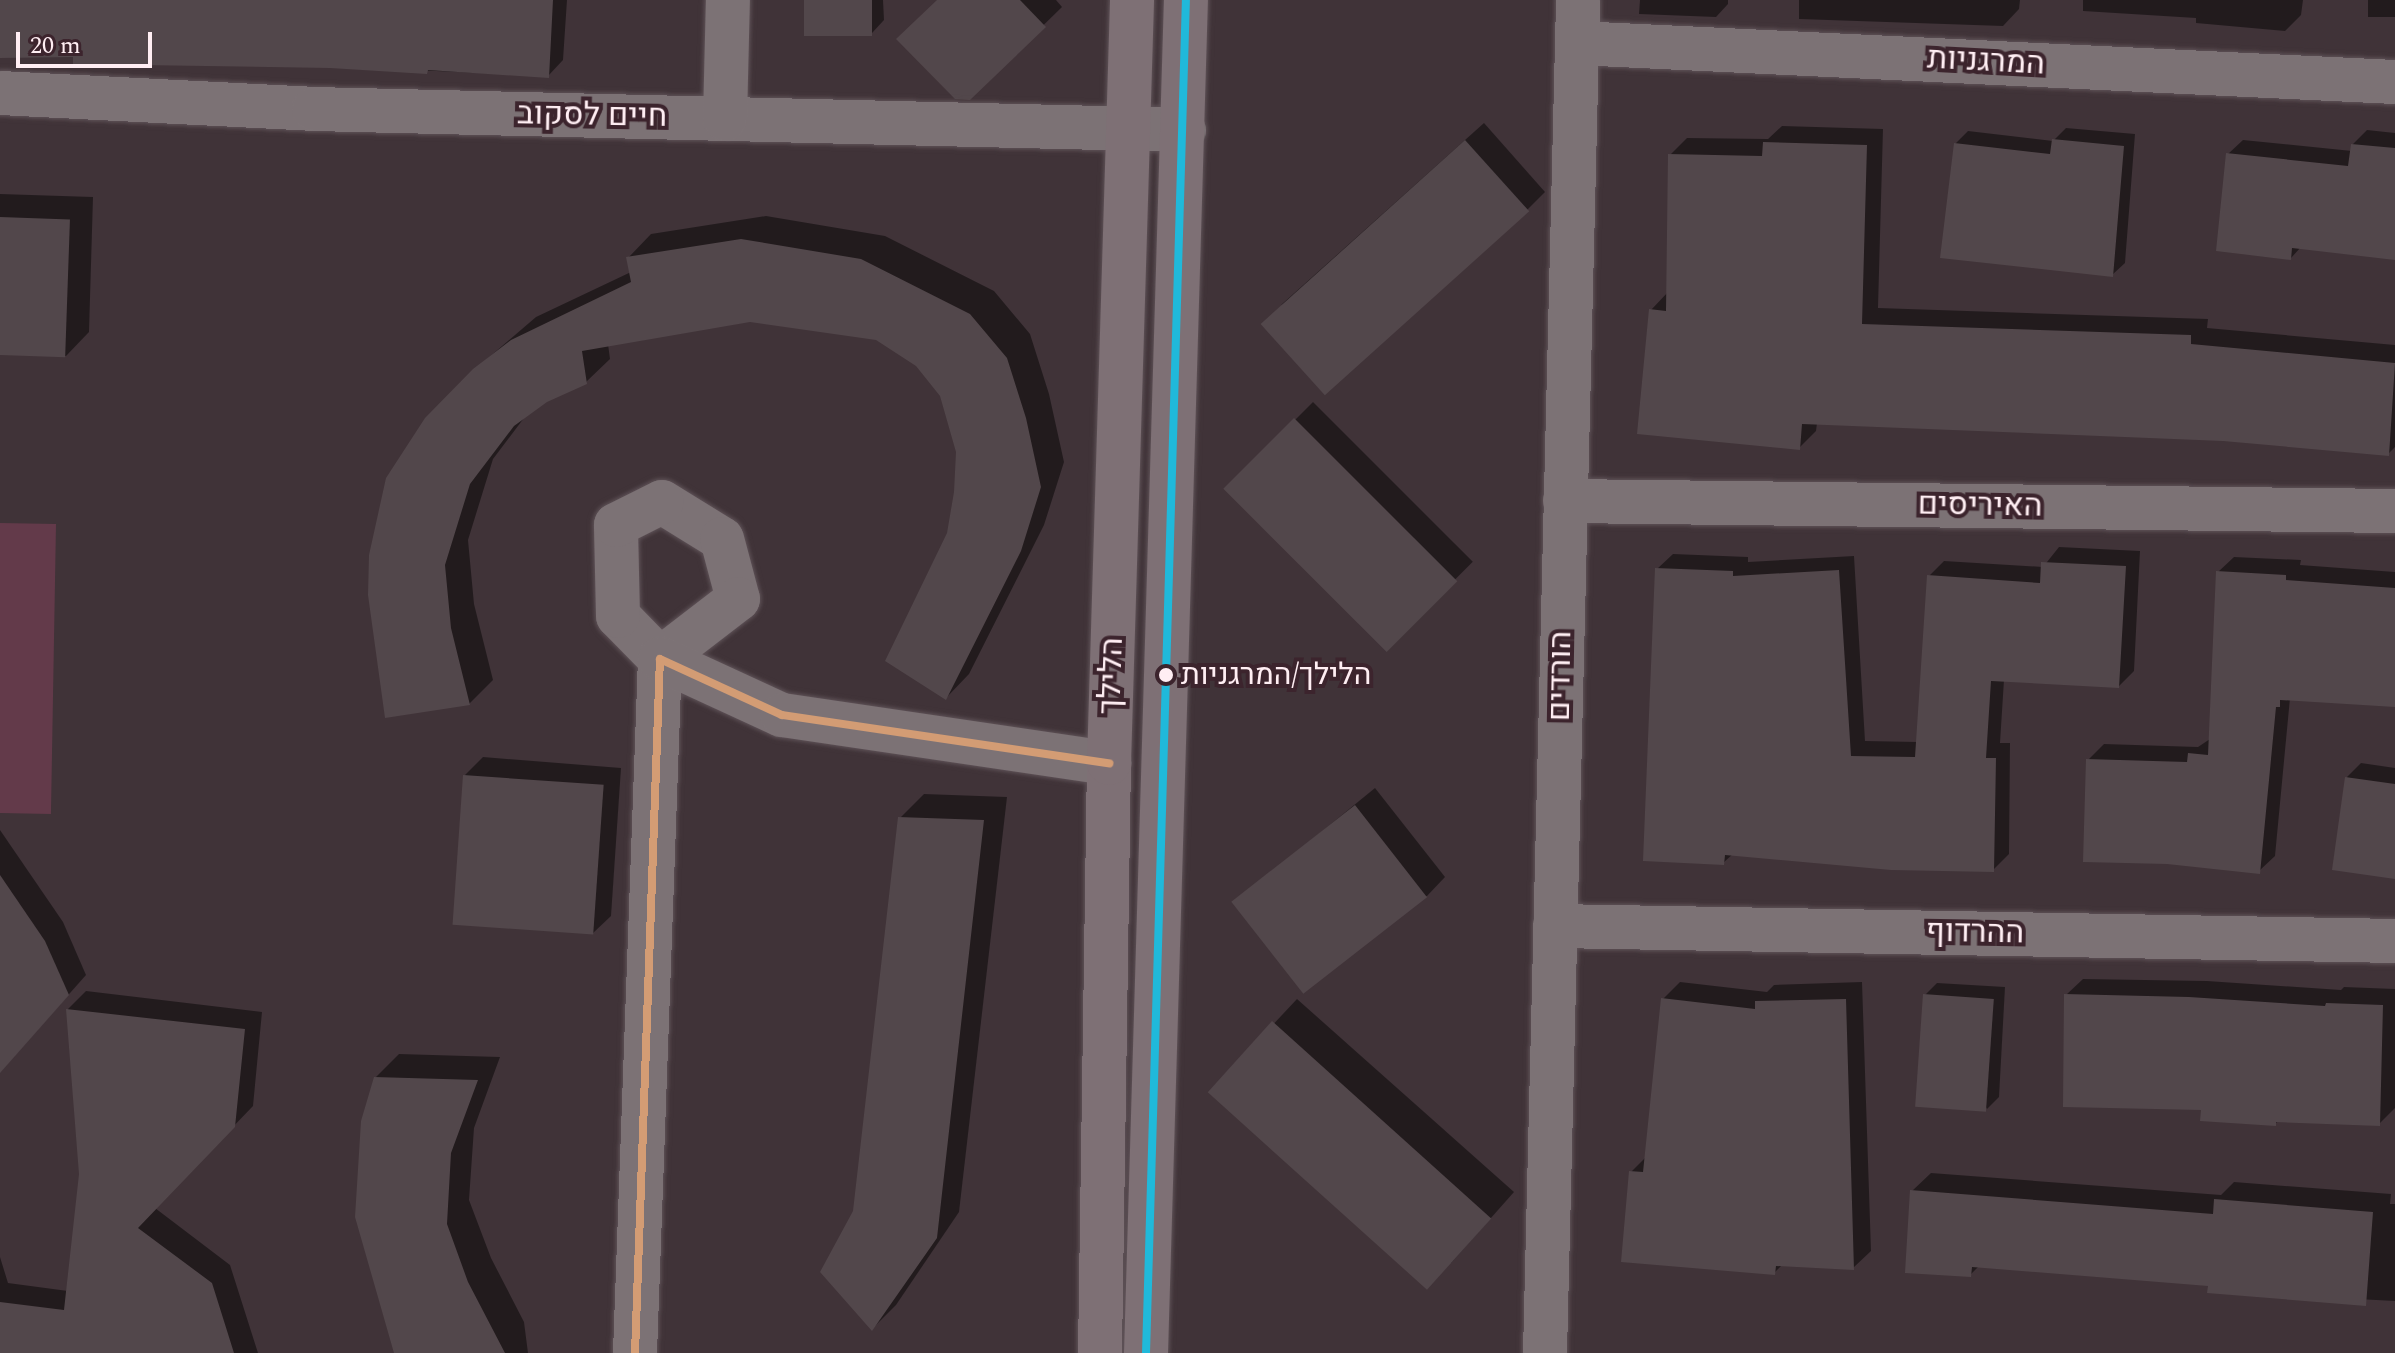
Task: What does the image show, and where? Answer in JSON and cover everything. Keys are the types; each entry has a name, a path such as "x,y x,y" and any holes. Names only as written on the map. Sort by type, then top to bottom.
{"street":[{"path":"725,119 728,0"},
{"name":"הלילך","path":"1100,1353 1109,763 1132,0"},
{"name":"הלילך","path":"1146,1353 1186,0"},
{"name":"הורדים","path":"1545,1353 1578,0"},
{"name":"המרגניות","path":"1577,43 2395,82"},
{"name":"חיים לסקוב","path":"0,93 314,109 1184,130"},
{"name":"האיריסים","path":"1565,501 2395,511"},
{"path":"635,1353 660,659 782,715 1109,763"},
{"name":"ההרדוף","path":"1555,926 2395,941"}],"shaded area":[{"path":"0,523 56,524 51,814 0,813"}],"building":[{"path":"0,0 553,0 549,78 428,70 427,74 330,68 73,64 73,57 0,58"},
{"path":"804,0 872,0 872,36 804,36"},
{"path":"937,0 1020,0 1046,27 970,100 955,99 896,39"},
{"path":"2052,139 2124,146 2113,277 1940,258 1954,143 2050,154"},
{"path":"1465,140 1529,211 1325,395 1261,324"},
{"path":"1763,142 1867,145 1862,324 2191,335 2191,344 2395,363 2389,456 2223,441 1802,424 1800,450 1637,434 1649,309 1666,311 1668,154 1762,156"},
{"path":"2351,144 2395,148 2395,260 2292,248 2291,260 2216,251 2226,153 2348,166"},
{"path":"0,217 70,219 65,357 0,355"},
{"path":"741,239 861,259 970,314 1007,358 1026,418 1041,487 1021,551 946,700 885,661 947,533 954,492 956,452 940,396 916,366 876,340 750,322 582,351 587,384 547,402 514,426 470,484 445,565 451,628 470,705 385,718 368,595 369,555 386,478 425,418 473,369 511,340 631,282 626,257"},
{"path":"1294,418 1457,581 1387,652 1223,489"},
{"path":"2041,562 2126,566 2119,688 1991,681 1986,758 1996,758 1994,872 1891,870 1725,855 1724,865 1643,861 1655,568 1733,571 1733,576 1839,570 1851,756 1915,757 1927,575 2040,583"},
{"path":"2216,571 2286,575 2286,580 2395,588 2395,707 2280,700 2280,707 2276,707 2260,874 2167,864 2083,862 2086,759 2187,762 2188,753 2208,755"},
{"path":"463,775 604,785 593,934 453,925"},
{"path":"2345,777 2395,784 2395,879 2332,870"},
{"path":"1355,805 1427,897 1303,994 1231,902"},
{"path":"898,817 984,820 937,1238 872,1331 820,1272 853,1211"},
{"path":"0,875 45,941 69,995 0,1073"},
{"path":"1923,994 1994,999 1986,1112 1915,1107"},
{"path":"2064,994 2189,997 2325,1006 2326,1003 2383,1005 2380,1126 2276,1122 2276,1126 2200,1121 2201,1110 2063,1107"},
{"path":"1661,998 1755,1009 1755,1001 1846,999 1854,1270 1776,1266 1775,1275 1621,1262 1629,1171 1643,1172"},
{"path":"66,1009 245,1029 235,1127 138,1228 212,1283 234,1353 0,1353 0,1302 64,1310 79,1174"},
{"path":"1272,1021 1491,1218 1427,1290 1208,1092"},
{"path":"374,1077 478,1080 451,1153 447,1224 468,1282 505,1353 394,1353 355,1217 361,1121"},
{"path":"1910,1190 2213,1214 2214,1199 2373,1212 2366,1306 2207,1293 2208,1286 1972,1267 1971,1277 1905,1273"}],"transit line":[{"path":"1146,1353 1186,0"},
{"path":"635,1353 660,659 782,715 1109,763"}],"place":[{"name":"הלילך/המרגניות","path":"1166,675"}]}
